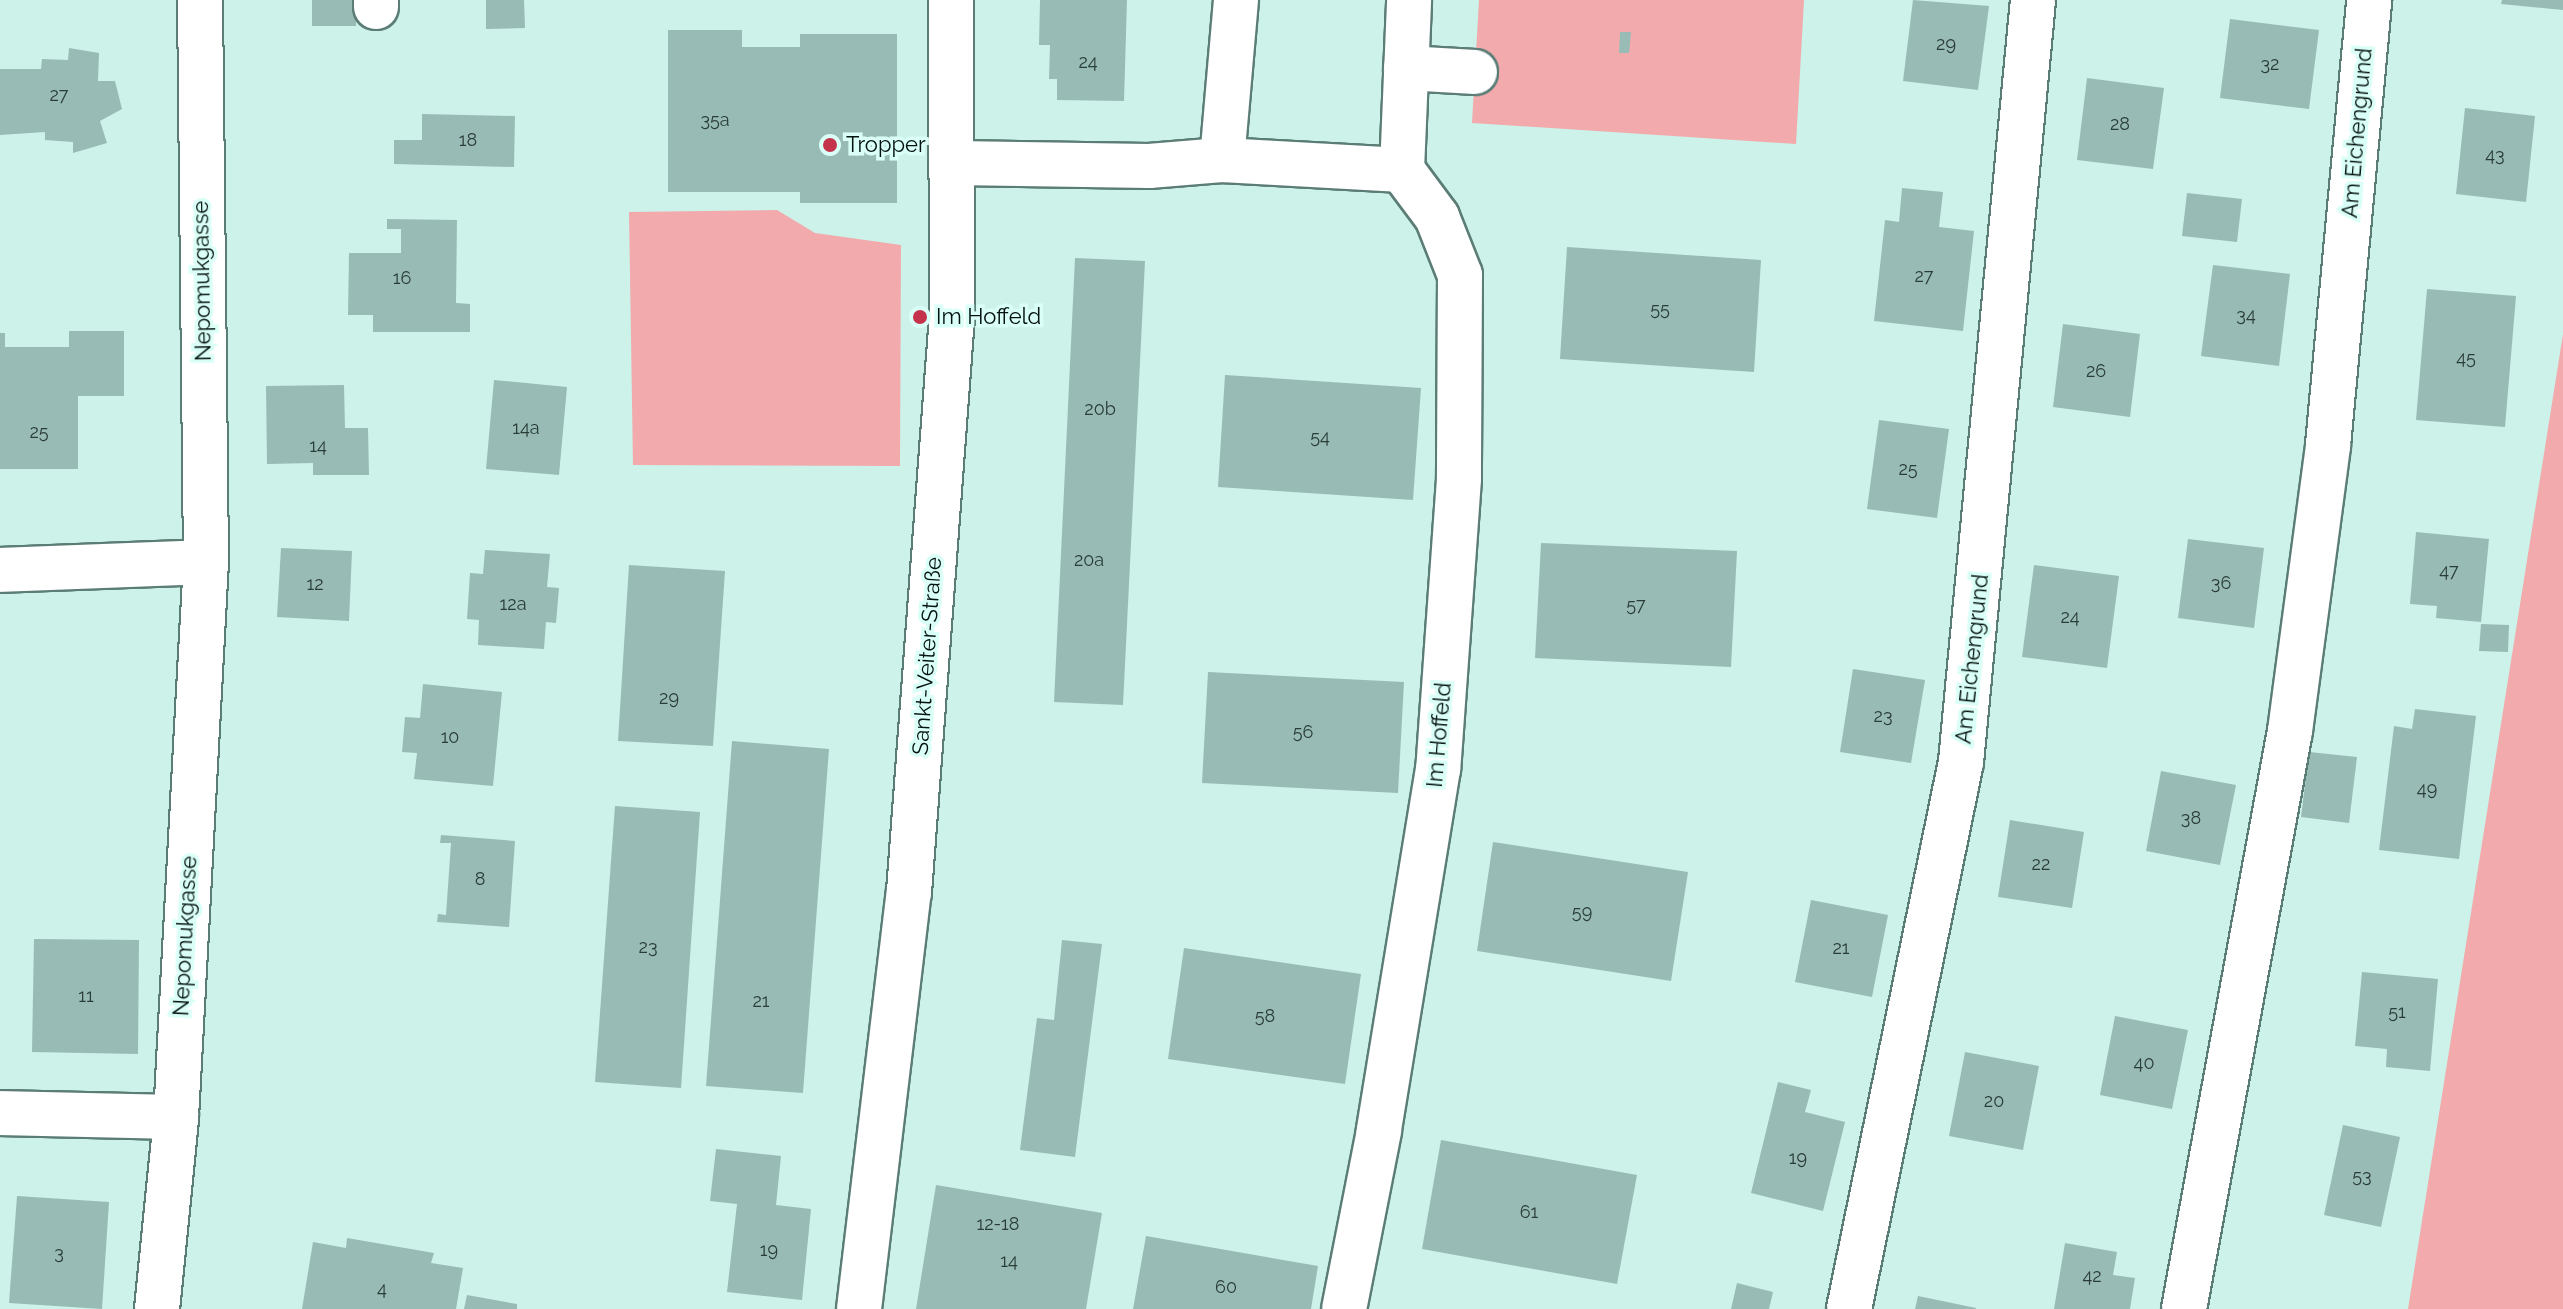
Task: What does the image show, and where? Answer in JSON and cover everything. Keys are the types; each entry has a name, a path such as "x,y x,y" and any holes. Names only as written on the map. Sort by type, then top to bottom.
{"street":[{"name":"Nepomukgasse","path":"157,1309 176,1117 206,562 200,0"},
{"name":"Sankt-Veiter-Straße","path":"859,1309 909,892 952,316 955,163 951,0"},
{"path":"1222,160 1236,0"},
{"path":"955,163 1149,166 1222,160 1402,170 1409,0"},
{"name":"Am Eichengrund","path":"1849,1309 1961,762 2033,0"},
{"name":"Am Eichengrund","path":"2184,1309 2290,731 2328,445 2369,0"},
{"path":"1406,68 1475,72"},
{"name":"Im Hoffeld","path":"1344,1309 1379,1131 1438,769 1459,479 1460,275 1437,217 1402,170"},
{"path":"0,570 206,562"},
{"path":"0,1113 176,1117"}],"shaded area":[{"path":"1479,0 1804,0 1796,144 1472,123"},
{"path":"777,210 815,233 901,245 900,466 633,465 629,212"},
{"path":"2563,334 2563,1309 2408,1309"}],"building":[{"path":"312,0 356,0 356,26 312,26"},
{"path":"486,0 524,0 525,28 486,29"},
{"path":"1040,0 1127,0 1124,101 1057,100 1057,79 1049,79 1050,45 1039,45"},
{"path":"1913,0 1989,6 1978,90 1903,81"},
{"path":"2502,0 2563,0 2563,10 2501,4"},
{"path":"2230,19 2319,30 2309,109 2220,98"},
{"path":"668,30 742,30 742,47 800,47 800,34 897,34 897,203 800,203 800,192 668,192"},
{"path":"1620,32 1631,32 1629,53 1619,53"},
{"path":"69,48 99,53 98,81 115,81 122,109 100,121 107,143 73,153 73,142 45,140 45,132 0,135 0,69 41,69 42,59 68,60"},
{"path":"2087,78 2164,88 2153,169 2077,160"},
{"path":"2465,108 2535,116 2526,202 2456,194"},
{"path":"422,114 515,116 514,167 394,164 394,140 422,140"},
{"path":"1902,188 1943,192 1939,227 1974,231 1963,331 1874,321 1885,220 1899,222"},
{"path":"2187,193 2242,199 2237,242 2182,236"},
{"path":"387,219 457,220 456,303 470,304 470,332 373,332 373,315 348,315 349,253 401,253 401,229 387,229"},
{"path":"1567,247 1761,260 1754,372 1560,359"},
{"path":"1075,258 1145,261 1123,705 1054,702"},
{"path":"2213,265 2290,274 2279,366 2201,356"},
{"path":"2427,289 2516,296 2505,427 2416,420"},
{"path":"2063,324 2140,334 2130,417 2053,407"},
{"path":"69,331 124,331 124,396 78,396 78,469 0,469 0,333 5,333 5,347 69,347"},
{"path":"1225,375 1421,388 1413,500 1218,487"},
{"path":"494,380 567,387 559,475 486,469"},
{"path":"344,385 345,428 368,428 369,475 313,475 313,463 267,464 266,386"},
{"path":"1879,420 1949,429 1937,518 1867,509"},
{"path":"2416,532 2489,539 2481,622 2436,618 2437,606 2410,604"},
{"path":"2188,539 2264,548 2254,628 2178,618"},
{"path":"1541,543 1737,551 1731,667 1535,658"},
{"path":"281,548 352,551 349,621 277,617"},
{"path":"485,550 550,554 547,587 559,588 556,623 546,622 544,649 478,645 479,620 467,619 470,573 483,574"},
{"path":"629,565 725,571 713,746 618,741"},
{"path":"2034,565 2119,576 2107,668 2022,657"},
{"path":"2481,624 2509,625 2508,652 2479,651"},
{"path":"1853,669 1925,680 1911,763 1840,752"},
{"path":"1208,672 1404,682 1398,793 1202,783"},
{"path":"423,684 502,692 493,786 414,779 417,753 402,752 405,717 420,718"},
{"path":"2415,709 2476,716 2459,859 2379,850 2394,726 2412,729"},
{"path":"732,741 829,749 803,1093 706,1086"},
{"path":"2309,752 2357,757 2349,823 2301,817"},
{"path":"2161,771 2236,785 2220,865 2146,851"},
{"path":"615,806 700,812 681,1088 595,1082"},
{"path":"2010,820 2084,832 2072,908 1998,897"},
{"path":"441,835 515,841 509,927 437,922 438,914 446,915 451,843 440,843"},
{"path":"1493,842 1688,872 1671,981 1477,951"},
{"path":"1811,900 1888,915 1872,997 1795,982"},
{"path":"34,939 139,940 138,1054 32,1052"},
{"path":"1062,940 1102,944 1075,1157 1020,1150 1037,1018 1054,1020"},
{"path":"1184,948 1361,974 1345,1084 1168,1059"},
{"path":"2362,972 2438,979 2430,1071 2386,1067 2387,1049 2355,1046"},
{"path":"2115,1016 2188,1030 2172,1109 2100,1095"},
{"path":"1965,1052 2039,1066 2023,1150 1949,1136"},
{"path":"1778,1082 1811,1090 1805,1112 1845,1122 1823,1211 1751,1193"},
{"path":"2343,1125 2400,1137 2381,1227 2324,1215"},
{"path":"1441,1140 1637,1175 1617,1284 1422,1249"},
{"path":"716,1149 781,1156 776,1205 811,1209 802,1300 727,1292 737,1204 710,1201"},
{"path":"936,1185 1102,1213 1086,1309 916,1309"},
{"path":"17,1196 109,1202 102,1309 9,1303"},
{"path":"1146,1236 1318,1266 1311,1309 1133,1309"},
{"path":"347,1238 434,1253 431,1263 463,1268 456,1309 302,1309 313,1242 346,1248"},
{"path":"2065,1243 2117,1252 2113,1275 2135,1278 2130,1309 2054,1309"},
{"path":"1737,1283 1773,1292 1769,1309 1731,1309"},
{"path":"467,1295 517,1304 517,1309 464,1309"},
{"path":"1918,1296 1976,1308 1976,1309 1915,1309"}],"place":[{"name":"Tropper","path":"830,145"},
{"name":"Im Hoffeld","path":"920,317"}]}
